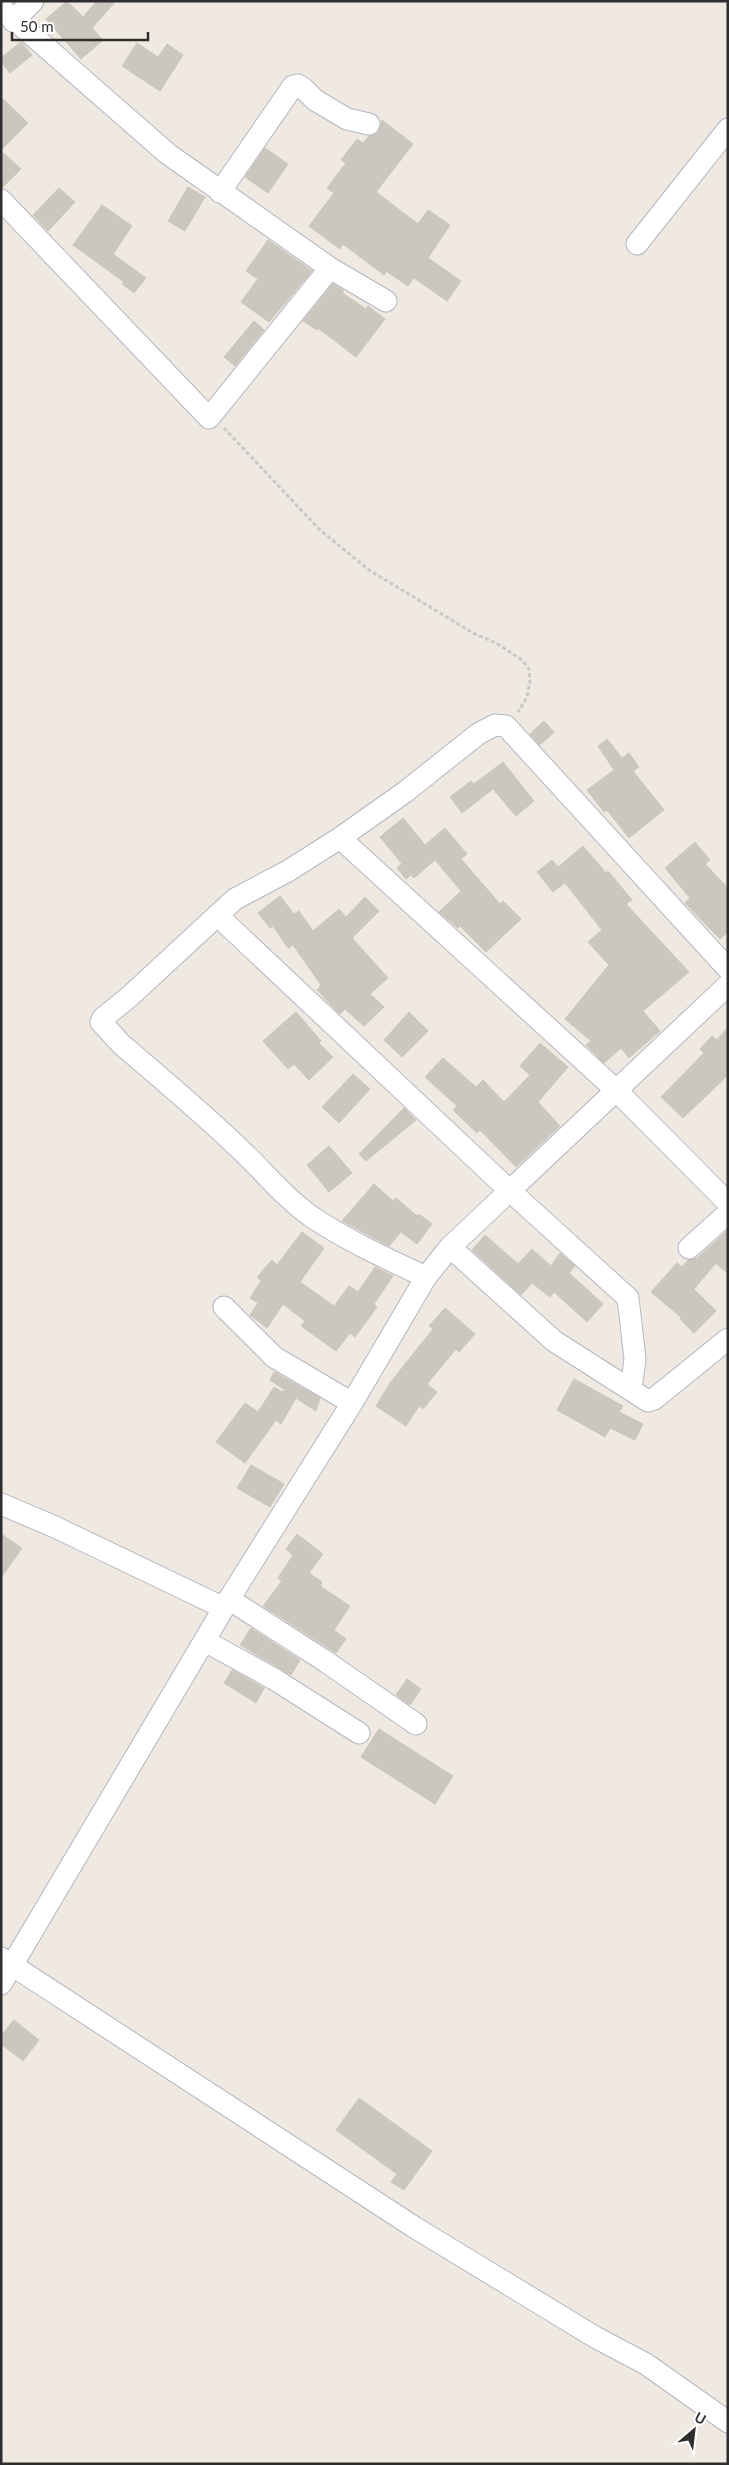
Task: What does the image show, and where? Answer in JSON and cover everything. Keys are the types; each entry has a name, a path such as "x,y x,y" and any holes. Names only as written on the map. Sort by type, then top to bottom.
{"street":[{"path":"33,1 7,14 168,154 330,268 386,301"},
{"path":"220,192 293,86 298,85 303,88 315,100 347,119 369,124"},
{"path":"637,244 728,129"},
{"path":"1,200 209,418 330,268"},
{"path":"426,1277 384,1258 312,1217 288,1198 243,1152 104,1026 101,1022 103,1018 129,997 235,899 288,871 340,838 405,792 478,734 494,725 506,726 728,969"},
{"path":"340,838 616,1090 728,1203"},
{"path":"217,915 628,1298 634,1359 631,1390"},
{"path":"1,1984 7,1960 352,1402 426,1277 450,1247 728,985"},
{"path":"689,1248 728,1212"},
{"path":"450,1247 554,1341 648,1401 654,1400 728,1339"},
{"path":"224,1307 274,1357 352,1402"},
{"path":"1,1504 55,1527 196,1596 227,1604 326,1661 416,1724"},
{"path":"205,1641 274,1679 360,1733"},
{"path":"7,1960 414,2227 595,2337 646,2364 728,2422"}],"path":[{"path":"209,418 229,433 319,529 368,570 473,633 496,643 522,660 529,669 530,681 527,697 522,707 506,726"}],"building":[{"path":"67,1 83,17 97,1 116,1 92,28 103,40 81,59 46,19"},
{"path":"21,42 32,55 10,73 1,62 1,58"},
{"path":"137,43 158,57 167,44 183,55 160,91 122,66"},
{"path":"1,97 28,123 1,150"},
{"path":"382,120 413,144 376,192 418,224 428,210 450,225 428,258 461,281 447,301 414,278 408,286 386,271 384,275 343,244 340,249 309,226 334,193 327,188 346,163 341,160 357,139 363,143 369,136 378,133"},
{"path":"265,148 288,164 268,193 245,177"},
{"path":"1,151 21,169 2,188 1,188"},
{"path":"188,187 205,197 185,231 168,221"},
{"path":"59,188 75,202 48,231 33,215"},
{"path":"102,205 132,226 113,254 146,278 134,293 122,284 124,282 73,245"},
{"path":"268,240 312,271 269,322 241,302 258,279 246,271"},
{"path":"333,284 344,291 342,293 366,309 368,306 385,319 356,357 318,328 317,330 303,321"},
{"path":"254,321 264,330 235,366 224,357"},
{"path":"544,721 554,732 540,745 530,734"},
{"path":"607,739 622,758 629,753 639,767 633,771 664,810 629,838 607,810 604,812 587,790 614,770 598,746"},
{"path":"503,762 534,801 516,816 493,789 462,813 450,797 471,781 474,784"},
{"path":"403,818 425,845 445,828 467,854 461,859 500,904 503,901 521,919 486,952 460,926 458,928 439,912 461,891 435,860 414,878 411,875 406,879 397,868 402,864 380,837"},
{"path":"695,842 710,860 705,864 728,888 728,932 720,939 685,903 690,898 665,868"},
{"path":"583,846 606,873 608,871 632,900 626,904 689,972 643,1011 660,1031 629,1058 621,1048 604,1063 586,1045 591,1041 565,1019 609,965 588,942 602,930 565,883 553,892 537,872 552,860 558,867"},
{"path":"280,896 294,914 299,911 313,931 339,909 346,917 365,897 379,911 352,938 388,978 370,994 384,1007 364,1026 345,1009 340,1014 329,1003 317,990 321,985 293,945 288,948 273,926 270,928 258,913"},
{"path":"296,1012 321,1041 319,1043 333,1057 309,1080 294,1064 288,1069 263,1041"},
{"path":"409,1012 428,1031 402,1057 384,1040"},
{"path":"728,1027 728,1075 683,1118 661,1097 704,1053 700,1049 712,1036 717,1040"},
{"path":"540,1043 568,1067 538,1102 560,1126 516,1167 480,1130 477,1133 453,1110 457,1106 425,1077 443,1058 476,1087 483,1080 504,1102 530,1075 520,1066"},
{"path":"353,1074 370,1089 339,1123 322,1107"},
{"path":"404,1108 416,1120 366,1161 359,1154"},
{"path":"329,1146 352,1173 329,1192 307,1165"},
{"path":"374,1184 393,1201 396,1198 417,1216 419,1214 432,1224 417,1244 401,1232 389,1246 342,1221"},
{"path":"728,1230 728,1274 716,1263 694,1289 716,1311 694,1333 680,1319 682,1318 651,1292 677,1263 682,1267 688,1260 697,1258"},
{"path":"302,1232 324,1248 300,1282 334,1306 349,1286 358,1292 375,1267 393,1276 374,1304 377,1307 355,1337 350,1333 336,1351 301,1326 305,1321 283,1304 267,1328 250,1315 258,1303 250,1298 261,1281 257,1277 272,1260 277,1265"},
{"path":"485,1235 518,1264 532,1249 551,1266 560,1253 575,1266 569,1273 603,1304 587,1322 554,1292 550,1297 532,1283 521,1295 472,1250"},
{"path":"445,1308 475,1334 459,1352 456,1349 427,1384 437,1392 423,1409 419,1406 406,1426 376,1406 390,1383 433,1329 429,1326"},
{"path":"274,1372 320,1398 316,1411 296,1398 281,1424 276,1420 245,1463 216,1442 245,1403 258,1412 274,1387 282,1392 285,1390 270,1380"},
{"path":"574,1379 623,1406 619,1412 643,1424 635,1440 610,1428 605,1437 557,1410"},
{"path":"251,1465 284,1484 270,1507 237,1488"},
{"path":"1,1534 22,1548 1,1578"},
{"path":"297,1534 323,1554 309,1573 322,1582 320,1586 350,1606 334,1630 346,1639 336,1653 263,1606 282,1581 278,1578 293,1555 286,1549"},
{"path":"251,1628 300,1660 291,1675 240,1645"},
{"path":"232,1670 264,1688 256,1703 224,1683"},
{"path":"407,1679 421,1689 410,1705 396,1695"},
{"path":"379,1729 453,1776 435,1804 361,1757"},
{"path":"14,2020 39,2040 23,2061 1,2044 1,2036"},
{"path":"359,2098 432,2151 404,2190 391,2182 397,2174 336,2130"}]}
